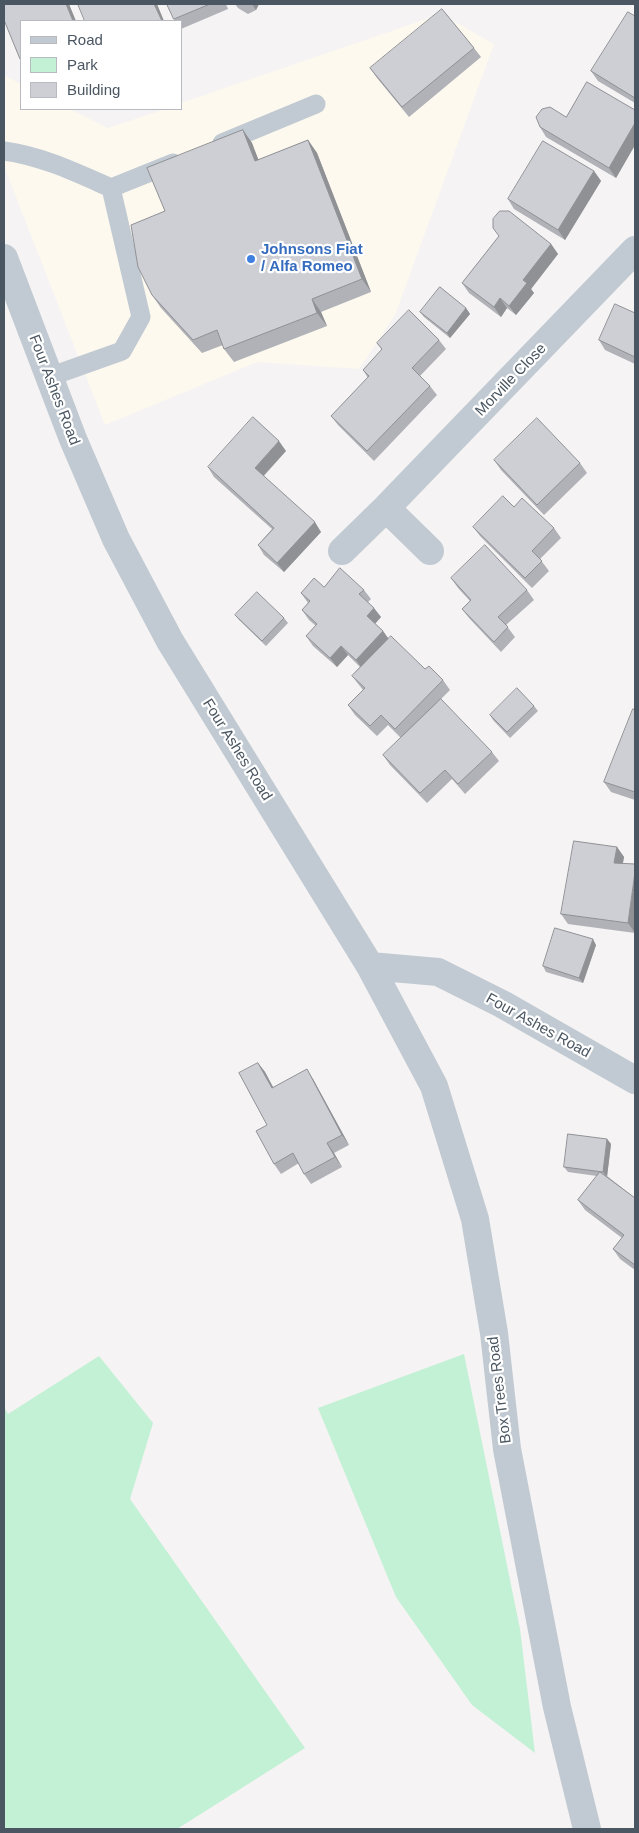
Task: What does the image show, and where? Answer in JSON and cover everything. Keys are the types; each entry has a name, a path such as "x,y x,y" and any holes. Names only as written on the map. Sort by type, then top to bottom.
{"street":[{"name":"Morville Close","path":"342,551 386,508 635,250"},
{"name":"Four Ashes Road","path":"4,258 10,293 49,377 72,439 116,539 170,641 370,966 438,972 502,1004 635,1080"},
{"path":"386,508 430,551"},
{"name":"Box Trees Road","path":"370,966 434,1086 475,1219 494,1333 507,1449 557,1707 587,1829"}],"lane":[{"path":"209,148 316,104"},
{"path":"4,151 25,154 73,171 111,188 192,155"},
{"path":"49,377 122,351 141,317 111,188"}],"shaded area":[{"path":"441,14 494,44 395,315 359,369 257,362 105,425 4,166 4,75 20,83 20,110 72,110 108,128 162,110 182,110 182,103"}],"green space":[{"path":"464,1354 520,1629 535,1753 472,1705 396,1597 318,1408"},
{"path":"99,1356 153,1423 130,1499 305,1748 177,1829 4,1829 4,1407 8,1414"}],"building":[{"path":"4,4 66,4 73,20 20,20 20,59 4,20"},
{"path":"78,4 154,4 162,20 85,20"},
{"path":"167,4 210,4 174,19"},
{"path":"442,9 474,48 402,107 370,68"},
{"path":"628,12 635,16 635,98 591,71"},
{"path":"587,82 635,110 635,123 609,168 540,127 536,117 542,109 550,107 566,117"},
{"name":"Johnsons Fiat / Alfa Romeo","path":"243,130 255,161 308,140 362,279 312,299 317,313 224,349 217,330 193,340 152,295 138,267 131,225 165,211 147,168"},
{"path":"543,141 594,171 558,230 508,199"},
{"path":"500,211 509,211 551,244 523,280 527,283 509,306 500,298 494,307 462,283 499,236 493,228 493,219"},
{"path":"440,287 466,308 447,333 420,312"},
{"path":"615,304 635,313 635,357 599,340"},
{"path":"409,310 439,340 412,368 430,386 367,451 331,416 369,376 363,370 382,349 377,343"},
{"path":"253,417 279,441 255,468 315,522 277,563 258,545 274,528 208,467"},
{"path":"537,418 580,463 537,505 494,460"},
{"path":"503,496 514,507 522,498 554,528 532,551 542,561 525,578 473,527"},
{"path":"485,545 527,590 498,617 508,627 494,642 462,609 471,600 451,578"},
{"path":"340,568 364,590 359,594 374,608 367,616 383,631 356,660 341,646 330,658 306,636 317,624 302,610 310,601 301,593 314,578 324,587"},
{"path":"257,592 284,618 262,641 235,615"},
{"path":"391,636 425,669 429,666 443,680 395,729 381,715 370,726 348,705 365,688 352,676"},
{"path":"517,688 534,706 507,732 490,715"},
{"path":"441,699 492,752 458,784 445,770 420,793 383,755"},
{"path":"633,709 635,709 635,792 604,782"},
{"path":"574,841 617,847 614,863 635,864 628,923 561,914"},
{"path":"555,928 593,939 579,978 543,966"},
{"path":"258,1063 272,1088 307,1069 342,1135 327,1143 335,1157 304,1174 293,1153 274,1164 256,1131 267,1125 239,1073"},
{"path":"568,1134 607,1139 603,1172 564,1167"},
{"path":"600,1172 635,1198 635,1265 613,1249 624,1235 578,1200"}],"place":[{"name":"Johnsons Fiat / Alfa Romeo","path":"251,259"}]}
